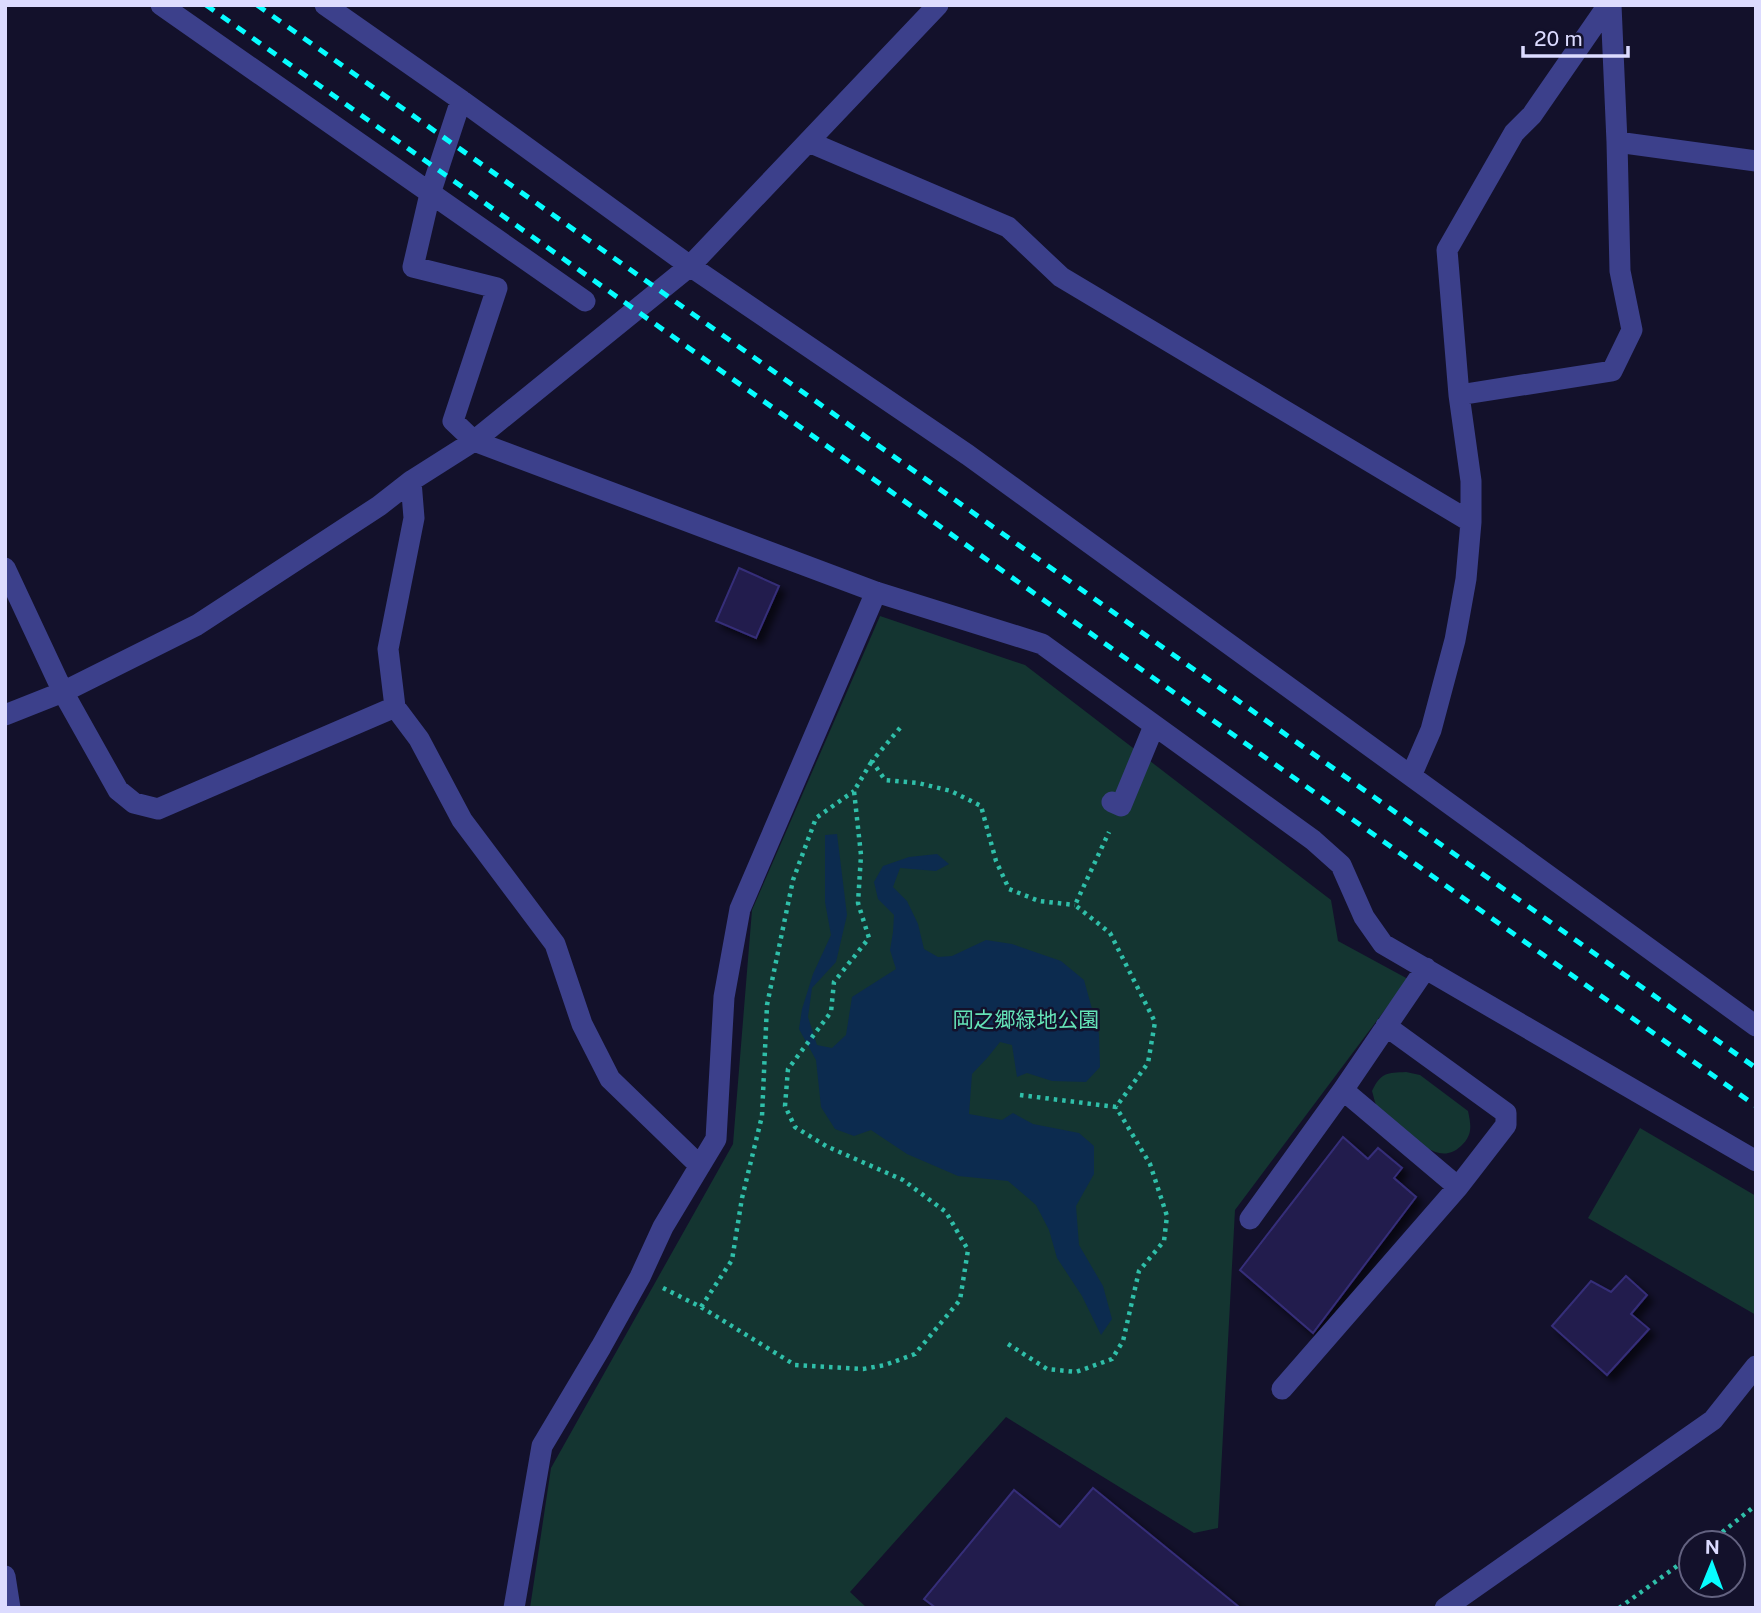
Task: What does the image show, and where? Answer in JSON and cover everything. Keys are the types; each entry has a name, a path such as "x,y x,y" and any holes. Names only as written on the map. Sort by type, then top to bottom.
{"street":[{"path":"161,5 585,301"},
{"path":"325,5 691,266 968,455 1756,1026"},
{"path":"5,715 63,692 197,625 474,441 691,266 938,5"},
{"path":"1460,396 1612,371 1632,330 1620,271 1617,142 1609,5"},
{"path":"1411,776 1431,730 1455,640 1466,579 1472,522 1471,481 1460,396 1447,250 1514,133 1532,115 1609,5"},
{"path":"461,100 430,194 413,267 497,288 453,421 474,441 876,592 1042,644 1313,840 1341,865 1364,917 1383,944 1756,1161"},
{"path":"809,142 1008,227 1061,277 1472,522"},
{"path":"1617,142 1756,161"},
{"path":"411,481 414,517 388,649 395,707 419,739 462,820 555,944 582,1024 610,1079 700,1166"},
{"path":"5,568 63,692 118,790 134,803 158,809 395,707"},
{"path":"514,1608 542,1446 640,1277 663,1227 716,1139 724,997 740,909 876,592"},
{"path":"1116,804 1154,726"},
{"path":"1250,1219 1426,968"},
{"path":"1282,1389 1458,1187 1506,1125 1506,1113 1386,1027"},
{"path":"1343,1090 1458,1187"},
{"path":"1445,1608 1713,1420 1756,1366"},
{"path":"5,1576 10,1608"}],"path":[{"path":"701,1307 732,1260 742,1198 762,1116 767,1004 793,880 816,818 854,791 872,761 900,729"},
{"path":"872,761 885,780 918,783 951,791 981,807 996,860 1009,890 1040,901 1075,905 1110,933 1155,1023 1148,1063 1116,1107"},
{"path":"640,1277 701,1307 795,1365 863,1370 915,1354 960,1300 968,1250 946,1212 903,1180 826,1146 795,1127 785,1106 788,1069 831,1012 834,982 869,938 858,903 861,855 854,791"},
{"path":"1075,905 1116,804"},
{"path":"1020,1095 1116,1107"},
{"path":"1009,1344 1047,1369 1076,1372 1111,1359 1123,1341 1139,1271 1164,1241 1167,1216 1150,1164 1116,1107"},
{"path":"1726,1529 1756,1505"},
{"path":"1619,1608 1677,1566"}],"green space":[{"name":"岡之郷緑地公園","path":"880,616 1025,665 1331,900 1338,941 1408,979 1235,1210 1218,1528 1194,1533 1006,1417 850,1592 867,1608 530,1608 551,1468 733,1144 752,910"},
{"path":"1389,1073 1420,1075 1468,1111 1469,1134 1465,1142 1453,1152 1437,1153 1430,1149 1378,1109 1372,1091 1378,1080"},
{"path":"1640,1128 1756,1196 1756,1315 1588,1218"}],"water":[{"path":"837,834 847,915 836,962 812,988 808,1017 817,1045 832,1048 846,1035 852,997 896,969 890,950 894,915 878,899 874,882 883,866 909,857 937,854 949,864 936,871 900,868 893,887 907,901 918,924 924,949 938,957 952,956 986,940 1012,944 1061,961 1084,980 1099,1034 1100,1067 1086,1082 1052,1081 1027,1073 1017,1077 1012,1045 1000,1042 972,1074 969,1114 1002,1120 1013,1113 1033,1124 1079,1133 1094,1146 1094,1174 1076,1206 1079,1245 1103,1286 1112,1319 1101,1335 1082,1296 1057,1258 1049,1230 1036,1205 1008,1181 958,1176 907,1154 871,1130 854,1136 835,1129 821,1107 816,1060 799,1029 813,974 831,935 825,902 825,835"}],"building":[{"path":"739,568 779,586 756,638 716,621"},
{"path":"1343,1137 1368,1159 1378,1148 1402,1168 1394,1178 1416,1197 1313,1333 1240,1270"},
{"path":"1626,1276 1647,1295 1631,1314 1649,1329 1607,1375 1552,1326 1591,1281 1611,1292"},
{"path":"1093,1488 1239,1607 936,1608 924,1599 1014,1490 1060,1527"}],"railway":[{"path":"206,5 1756,1106"},
{"path":"257,5 1756,1068"}]}
